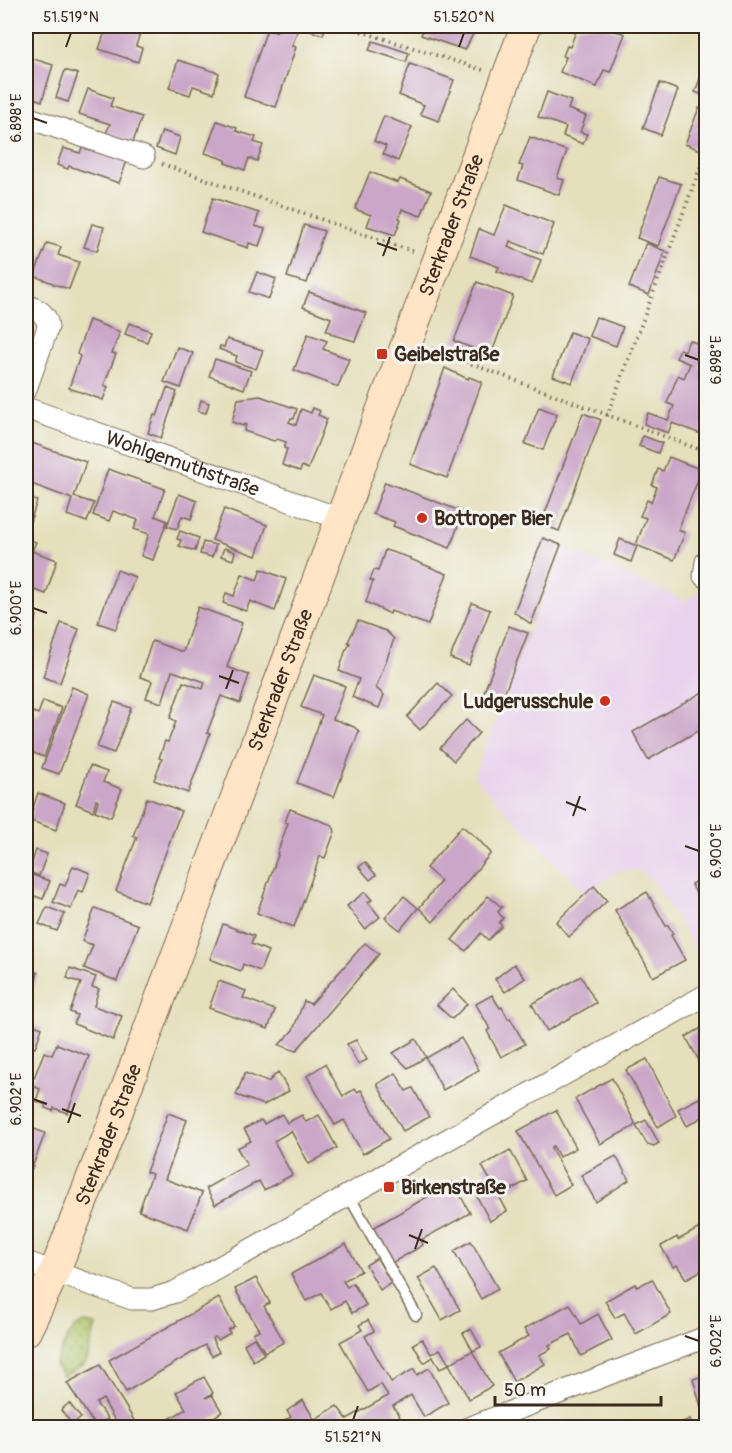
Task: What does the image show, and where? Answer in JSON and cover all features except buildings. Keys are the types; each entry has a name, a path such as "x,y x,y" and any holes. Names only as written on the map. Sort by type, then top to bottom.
{"main road":[{"name":"Sterkrader Straße","path":"26,1330 54,1274 117,1113 526,26"}],"street":[{"path":"26,117 144,157"},
{"path":"26,305 44,314 48,327 26,389"},
{"name":"Wohlgemuthstraße","path":"26,408 341,519"},
{"path":"26,1262 54,1274 132,1299 152,1299 175,1292 706,995"},
{"path":"468,1428 706,1337"}],"lane":[{"path":"348,1194 416,1315"}],"path":[{"path":"344,26 506,78"},
{"path":"606,416 706,152"},
{"path":"144,157 438,260"},
{"path":"409,337 435,350 706,452"}],"shaded area":[{"name":"Ludgerusschule","path":"565,547 685,601 706,588 706,961 704,962 655,884 640,870 620,871 585,893 474,777"}],"green space":[{"path":"85,1323 96,1325 87,1360 84,1365 63,1376 55,1365 70,1334 79,1325"}],"place":[{"name":"Geibelstraße","path":"382,354"},
{"name":"Bottroper Bier","path":"422,518"},
{"name":"Ludgerusschule","path":"605,701"},
{"name":"Birkenstraße","path":"389,1187"}]}
